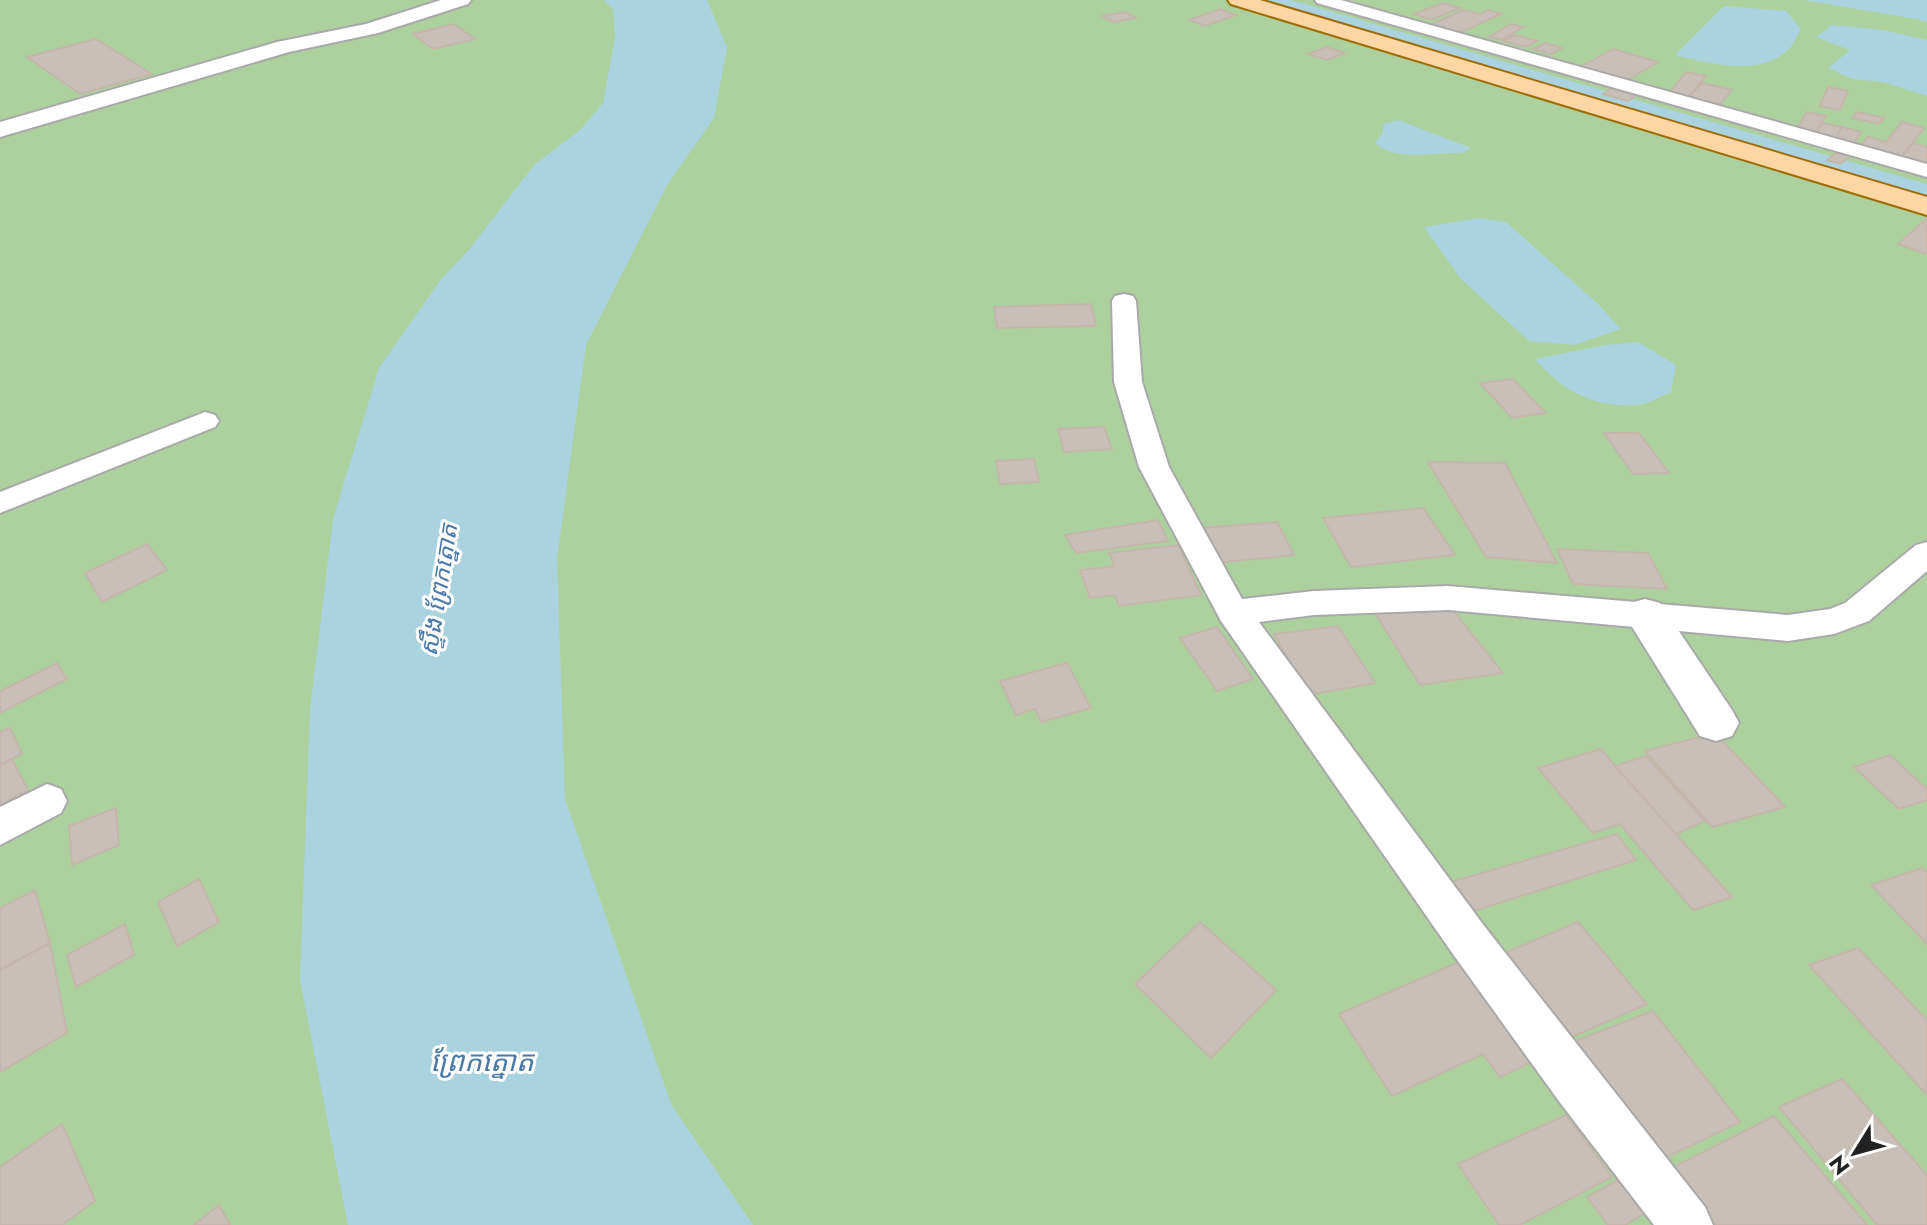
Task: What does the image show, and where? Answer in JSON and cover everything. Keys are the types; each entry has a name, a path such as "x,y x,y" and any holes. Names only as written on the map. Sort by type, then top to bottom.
{"main road":[{"path":"1238,0 1581,103 1852,165 1927,206"}],"street":[{"path":"0,130 285,47 371,29 461,0"},
{"path":"1323,0 1612,82 1852,165 1927,171"},
{"path":"1581,103 1612,82"},
{"path":"1124,301 1128,382 1154,467 1233,612 1321,739 1515,1003 1687,1225"},
{"path":"0,503 205,421"},
{"path":"1233,612 1314,603 1448,598 1788,628 1834,621 1857,612 1927,553"},
{"path":"1645,614 1716,723"},
{"path":"0,827 47,801"}],"green space":[{"path":"0,0 1927,0 1927,1225 0,1225"}],"water":[{"name":"ព្រែកត្នោត","path":"604,0 707,0 727,47 714,118 667,185 586,345 557,558 565,799 671,1104 753,1225 348,1225 300,980 310,710 333,519 379,368 442,278 468,251 534,165 580,130 603,103 615,37 613,9"},
{"path":"1804,0 1927,0 1927,22 1916,19"},
{"path":"1724,6 1786,11 1801,29 1787,51 1762,64 1732,66 1675,55"},
{"path":"1832,25 1882,30 1927,40 1927,96 1883,82 1853,79 1828,68 1850,50 1816,37"},
{"path":"1398,120 1471,148 1462,153 1416,155 1383,149 1375,143 1382,134 1384,124"},
{"path":"1479,218 1506,222 1597,303 1621,329 1574,345 1529,341 1461,279 1424,227"},
{"path":"1638,342 1676,365 1671,392 1640,405 1606,403 1580,395 1556,380 1535,359 1605,345"}],"building":[{"path":"1443,3 1460,8 1431,20 1414,14"},
{"path":"1220,9 1236,15 1205,26 1189,20"},
{"path":"1463,10 1480,14 1488,10 1501,14 1455,35 1426,27"},
{"path":"1125,12 1136,18 1113,22 1102,16"},
{"path":"454,24 475,39 433,49 413,34"},
{"path":"1511,24 1523,27 1502,40 1489,37"},
{"path":"1515,35 1537,41 1526,47 1503,41"},
{"path":"96,39 152,74 80,94 27,57"},
{"path":"1545,43 1562,48 1551,54 1533,49"},
{"path":"1327,47 1345,53 1327,60 1308,54"},
{"path":"1613,49 1658,62 1622,83 1577,69"},
{"path":"1686,72 1706,76 1687,99 1669,94"},
{"path":"1702,83 1732,90 1718,106 1687,99"},
{"path":"1613,87 1638,94 1628,101 1603,94"},
{"path":"1828,87 1848,91 1840,110 1820,106"},
{"path":"1807,112 1826,116 1814,134 1796,130"},
{"path":"1857,112 1884,118 1879,124 1852,118"},
{"path":"1902,122 1924,128 1900,159 1859,148 1868,137 1886,142"},
{"path":"1823,123 1842,127 1835,140 1814,134"},
{"path":"1842,127 1861,132 1854,144 1835,140"},
{"path":"1913,143 1927,147 1927,166 1900,159"},
{"path":"1840,150 1852,154 1840,164 1827,160"},
{"path":"1927,218 1927,254 1898,244"},
{"path":"1091,304 1096,326 997,328 994,307"},
{"path":"1513,379 1546,413 1512,418 1480,383"},
{"path":"1104,427 1112,449 1064,452 1058,429"},
{"path":"1604,433 1639,433 1669,473 1633,474"},
{"path":"1034,459 1039,482 1000,484 996,461"},
{"path":"1428,462 1505,463 1557,563 1486,557"},
{"path":"1423,508 1455,555 1351,567 1323,518"},
{"path":"1158,520 1168,541 1076,553 1065,535"},
{"path":"1277,522 1294,555 1215,563 1201,528"},
{"path":"147,544 167,570 102,602 85,573"},
{"path":"1178,545 1201,595 1119,606 1115,595 1090,598 1080,570 1115,566 1109,553"},
{"path":"1557,549 1648,553 1667,589 1573,584"},
{"path":"1448,604 1503,673 1420,685 1375,613"},
{"path":"1338,626 1375,683 1308,695 1274,634"},
{"path":"1217,627 1253,679 1217,691 1180,638"},
{"path":"57,663 67,679 0,713 0,691"},
{"path":"1067,663 1091,708 1041,722 1035,709 1016,715 1000,681"},
{"path":"10,728 22,754 0,765 0,732"},
{"path":"1715,733 1785,807 1712,827 1645,751"},
{"path":"1601,749 1732,897 1693,910 1620,824 1593,833 1538,768"},
{"path":"1890,755 1927,789 1927,800 1899,809 1854,767"},
{"path":"1646,756 1705,821 1676,834 1615,766"},
{"path":"12,759 28,790 0,805 0,765"},
{"path":"116,808 119,845 72,865 69,826"},
{"path":"1617,834 1636,860 1467,913 1447,883"},
{"path":"1922,868 1927,872 1927,944 1871,885"},
{"path":"199,879 219,922 177,946 158,902"},
{"path":"35,890 50,943 0,970 0,908"},
{"path":"1200,922 1276,990 1211,1058 1135,984"},
{"path":"1578,922 1647,1004 1563,1041 1500,955"},
{"path":"125,924 134,955 76,987 67,955"},
{"path":"50,943 67,1033 0,1072 0,970"},
{"path":"1858,948 1927,1020 1927,1095 1809,965"},
{"path":"1459,962 1534,1061 1500,1077 1483,1054 1392,1096 1339,1014"},
{"path":"1653,1011 1740,1122 1663,1159 1565,1045"},
{"path":"1842,1079 1927,1175 1927,1225 1877,1225 1779,1107"},
{"path":"1566,1115 1612,1177 1520,1225 1499,1225 1458,1164"},
{"path":"1774,1116 1867,1225 1714,1225 1670,1169"},
{"path":"62,1124 95,1201 62,1225 0,1225 0,1167"},
{"path":"1620,1179 1645,1213 1625,1225 1608,1225 1587,1197"},
{"path":"219,1205 230,1225 194,1225"}],"waterway":[{"path":"1274,0 1927,191"}],"water label":[{"name":"ស្ទឹង ព្រែកត្នោត","path":"439,590"}]}
